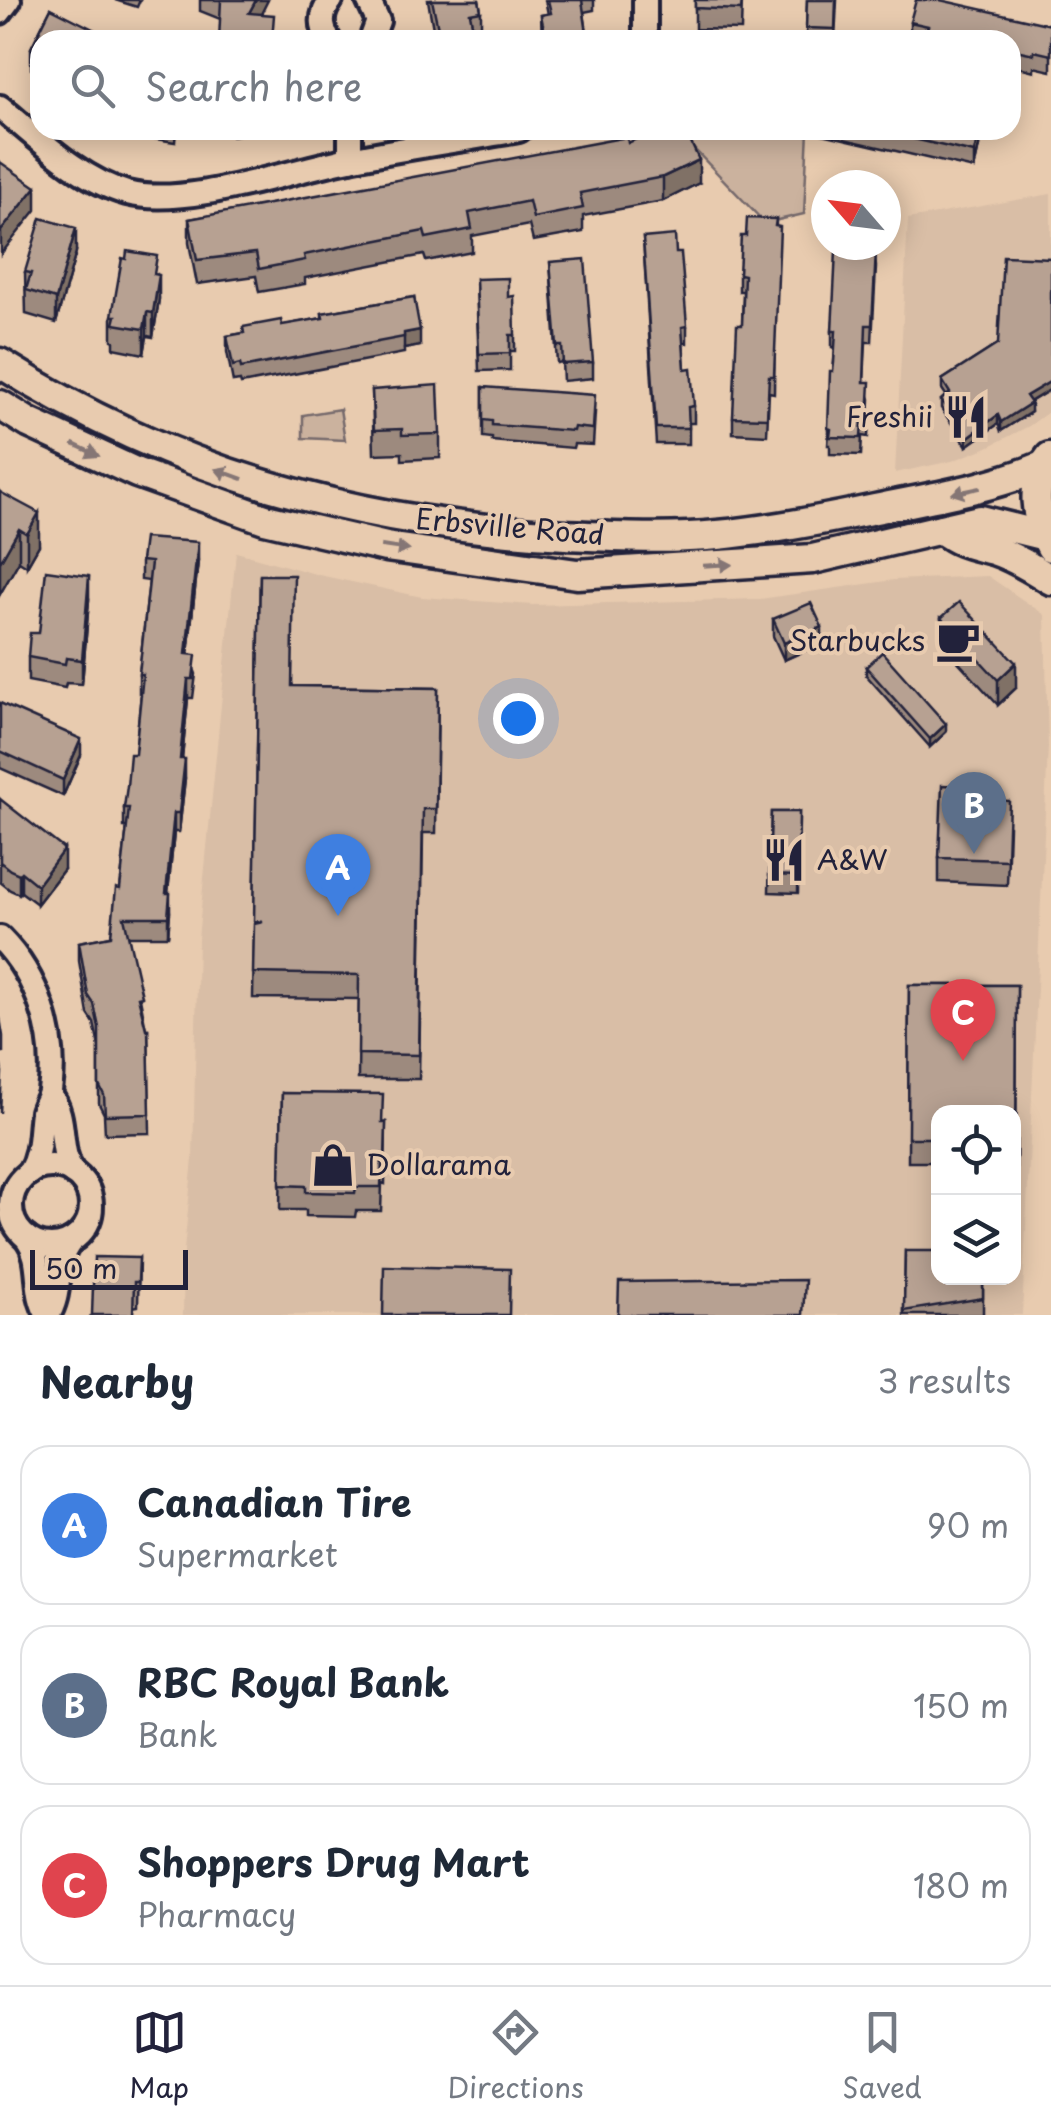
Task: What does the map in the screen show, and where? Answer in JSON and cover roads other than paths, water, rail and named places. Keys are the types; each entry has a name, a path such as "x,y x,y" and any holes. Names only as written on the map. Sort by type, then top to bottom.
{"main road":[{"name":"Erbsville Road","path":"0,363 43,390 166,450 268,488 365,512 504,532 643,538 718,535 802,524 1005,482 1047,461"},
{"name":"Erbsville Road","path":"0,405 29,423 137,473 266,519 386,547 577,574 813,559 980,520 1048,542"},
{"path":"1047,461 1036,495 1040,524 1048,542"},
{"path":"940,529 963,545 992,550 1023,562 1051,580"}],"street":[{"path":"0,12 9,0"},
{"path":"323,30 322,17 332,0"},
{"path":"368,0 376,11 375,30"},
{"path":"645,0 645,30"},
{"path":"0,108 30,132"},
{"path":"40,140 89,174 131,194 191,194 350,159 461,140"},
{"path":"350,140 350,159"},
{"path":"0,938 22,966 41,1006 49,1037 50,1095 43,1107 40,1148 15,1183 6,1217 27,1238 38,1260 40,1300 48,1315 58,1295 62,1253 83,1230 90,1211 88,1191 61,1145 58,1106 50,1095"},
{"path":"15,1183 48,1166 74,1173"},
{"path":"27,1238 48,1246 70,1240"}],"place":[{"name":"Freshii","path":"966,417"},
{"name":"Starbucks","path":"958,641"},
{"name":"RBC Royal Bank","path":"974,854"},
{"name":"A&W","path":"784,860"},
{"name":"Canadian Tire","path":"338,916"},
{"name":"Shoppers Drug Mart","path":"963,1061"},
{"name":"Dollarama","path":"333,1165"}]}
